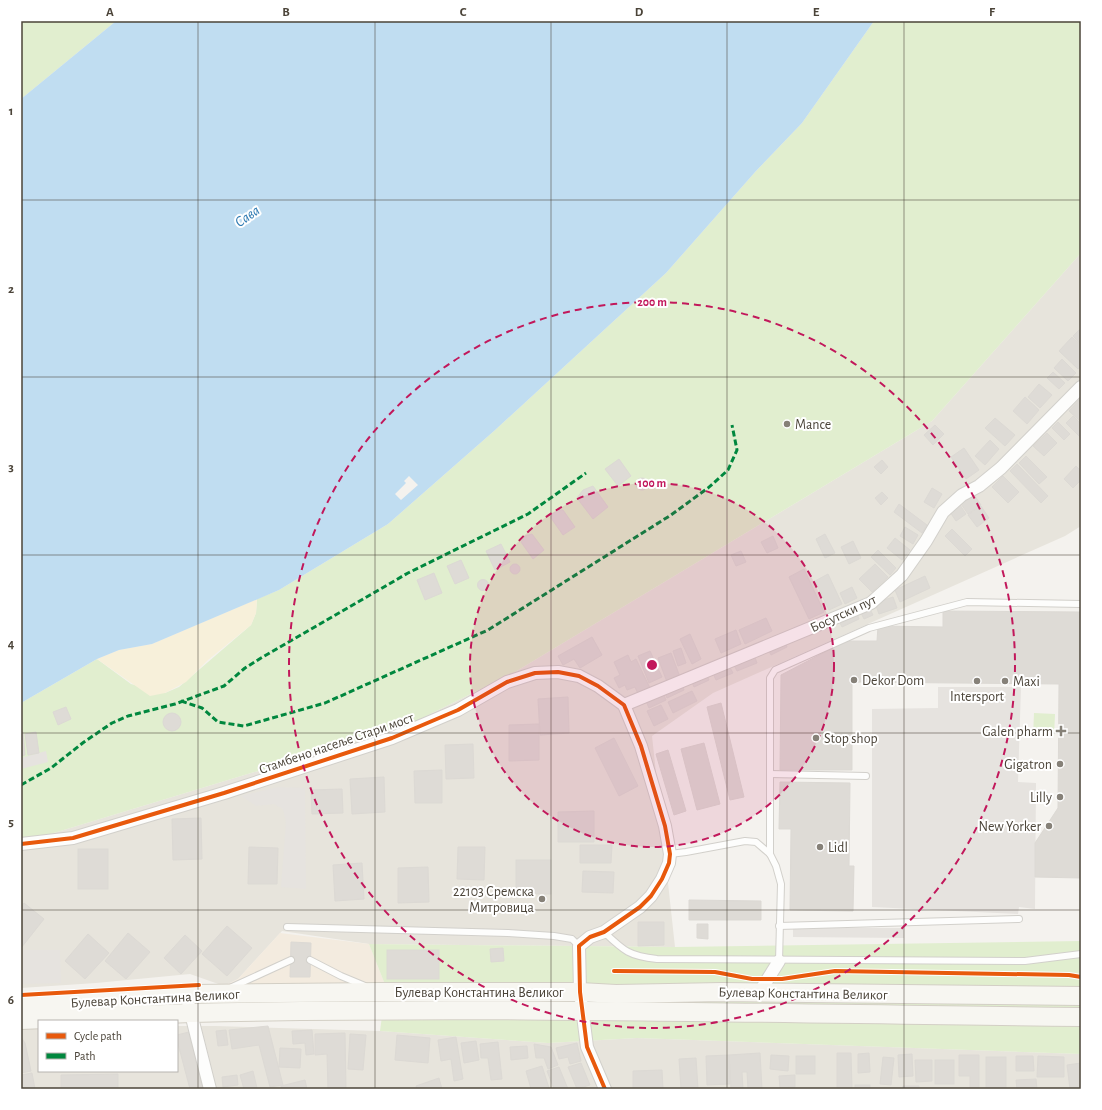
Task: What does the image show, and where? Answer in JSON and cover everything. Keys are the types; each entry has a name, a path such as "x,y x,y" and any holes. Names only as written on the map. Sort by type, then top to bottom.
{"main road":[{"name":"Булевар Константина Великог","path":"21,1005 186,994 380,992 1081,996"},
{"name":"Булевар Константина Великог","path":"21,1020 191,1013 400,1010 583,1012 655,1011 1081,1017"}],"street":[{"name":"Босутски пут","path":"624,705 871,603 902,575 926,541 943,512 962,495 979,486 1002,468 1081,387"},
{"name":"Стамбено насеље Стари мост","path":"21,844 73,838 224,793 392,738 458,710 507,682 535,673 558,672 579,676 598,686 624,705"},
{"path":"605,1089 587,1048 580,992 579,946 590,936 604,932 640,907 651,896 662,879 669,863 670,854 665,826 641,746 624,705"},
{"path":"759,993 779,961"},
{"path":"186,994 210,1089"}],"lane":[{"path":"770,854 770,678 774,670 869,628 967,602 1081,604"},
{"path":"770,774 866,776"},
{"path":"670,854 746,841 756,842 770,854 776,866 781,884 779,961"},
{"path":"779,926 1019,919"},
{"path":"287,927 508,932 572,939 579,946"},
{"path":"604,932 624,952 640,957 779,961 1025,961 1081,954"},
{"path":"216,994 291,960"},
{"path":"310,960 341,976 380,992"}],"shaded area":[{"path":"1081,253 1081,526 1065,536 713,693 652,736 675,947 369,944 282,931 238,979 224,986 190,974 96,983 21,988 21,843 406,726 515,672 932,421"},
{"path":"938,687 1021,687 1018,782 1036,783 1035,909 1019,907 1018,914 872,907 872,709 938,708"},
{"path":"46,751 48,762 21,769 21,758"},
{"path":"278,787 305,788 306,889 281,887 286,822 283,809 274,804 256,806 241,796"},
{"path":"793,928 904,928 904,938 793,937"},
{"path":"280,933 369,944 386,987 224,986 238,979"},
{"path":"21,950 60,950 61,983 21,984"},
{"path":"38,1023 38,1072 178,1072 178,1026 216,1026 380,1031 548,1043 637,1038 1081,1054 1081,1089 21,1089 21,1024"}],"green space":[{"path":"21,21 116,21 21,99"},
{"path":"874,21 1081,21 1081,253 932,421 515,672 406,726 21,843 21,703 97,659 131,684 165,693 179,687 251,625 256,613 257,599 279,590 388,524 494,431 666,273 756,171 802,123"},
{"path":"1034,713 1055,714 1054,737 1033,737"},
{"path":"1081,941 1081,1054 637,1038 548,1043 380,1031 386,987 369,944 675,947"}],"sand":[{"path":"257,599 256,613 251,625 208,660 186,682 165,693 150,696 97,659 119,650 152,644"}],"water":[{"name":"Сава","path":"116,21 874,21 802,123 756,171 666,273 494,431 388,524 279,590 152,644 119,650 97,659 21,703 21,99"}],"pier":[{"path":"409,476 418,485 401,500 395,494 406,483 404,481"}],"building":[{"path":"1081,328 1081,344 1073,336"},
{"path":"1072,337 1081,345 1081,366 1078,369 1059,351"},
{"path":"1062,359 1076,373 1068,381 1054,368"},
{"path":"1053,372 1065,383 1059,389 1047,378"},
{"path":"1039,384 1052,395 1040,408 1028,397"},
{"path":"1025,397 1039,410 1027,424 1013,411"},
{"path":"1080,399 1081,400 1081,422 1069,411"},
{"path":"1073,416 1081,424 1081,438 1066,423"},
{"path":"995,418 1015,435 1005,446 985,428"},
{"path":"1058,422 1070,434 1064,440 1052,428"},
{"path":"935,425 944,434 933,445 924,435"},
{"path":"1047,433 1057,443 1044,456 1033,446"},
{"path":"990,440 999,449 985,465 975,456"},
{"path":"964,448 979,470 966,479 951,457"},
{"path":"1026,456 1047,477 1039,484 1019,463"},
{"path":"619,459 631,476 618,486 605,469"},
{"path":"882,460 888,467 881,474 874,467"},
{"path":"1017,464 1048,496 1041,503 1010,471"},
{"path":"1076,466 1081,471 1081,480 1073,488 1064,479"},
{"path":"1003,476 1019,492 1008,503 992,487"},
{"path":"640,478 644,478 648,484 644,490 640,490 636,486 636,482"},
{"path":"593,486 608,507 593,519 577,498 583,490"},
{"path":"932,488 942,494 934,508 924,502"},
{"path":"882,492 888,498 881,505 875,498"},
{"path":"972,492 981,505 968,514 959,501"},
{"path":"958,502 966,514 956,521 948,509"},
{"path":"899,504 927,525 922,533 894,512"},
{"path":"981,506 989,518 977,527 968,515"},
{"path":"559,510 563,510 575,527 563,535 551,518 552,514"},
{"path":"905,527 918,535 913,544 900,536"},
{"path":"952,529 972,549 965,556 945,536"},
{"path":"532,534 544,550 533,559 521,542 525,536"},
{"path":"825,534 835,553 825,558 816,539"},
{"path":"773,536 778,548 767,553 761,542"},
{"path":"895,538 910,550 902,560 887,548"},
{"path":"853,541 861,558 849,564 841,547"},
{"path":"501,544 510,562 495,570 486,551"},
{"path":"878,550 896,568 890,575 871,557"},
{"path":"741,551 746,562 736,566 731,555"},
{"path":"461,560 469,578 455,584 447,566"},
{"path":"513,564 517,564 519,565 519,573 513,574 510,571 510,567"},
{"path":"875,564 888,577 872,592 859,579"},
{"path":"804,569 824,612 809,619 789,577"},
{"path":"434,573 442,593 425,600 417,580"},
{"path":"828,574 842,604 829,610 815,581"},
{"path":"925,576 930,588 900,602 895,590"},
{"path":"481,580 485,580 487,581 487,589 481,590 478,587 478,583"},
{"path":"852,587 857,598 845,604 840,593"},
{"path":"893,597 897,608 879,614 875,603"},
{"path":"869,607 873,615 864,619 860,611"},
{"path":"856,611 859,619 842,627 838,619"},
{"name":"Stop shop","path":"943,611 1081,612 1081,878 1035,877 1035,843 1058,808 1059,684 852,682 852,770 780,770 781,675 846,641 877,641 878,626 943,627"},
{"path":"766,618 772,631 745,644 739,630"},
{"path":"736,630 741,644 721,653 715,639"},
{"path":"690,634 701,659 692,664 680,639"},
{"path":"592,637 602,655 580,668 574,659 563,665 558,656"},
{"path":"785,641 787,647 771,655 768,649"},
{"path":"681,648 686,663 678,666 673,651"},
{"path":"650,651 662,677 649,683 638,656"},
{"path":"671,653 680,677 667,682 658,658"},
{"path":"628,655 631,662 636,659 650,688 638,694 635,687 627,690 625,685 619,688 614,678 620,675 614,662"},
{"path":"754,655 757,663 737,671 733,663"},
{"path":"728,664 733,673 716,680 712,671"},
{"path":"706,673 709,680 694,687 691,680"},
{"path":"681,683 684,690 667,698 664,691"},
{"path":"692,691 697,701 673,713 668,702"},
{"path":"663,693 666,700 649,708 646,701"},
{"path":"568,697 569,733 540,735 538,699"},
{"path":"721,703 744,797 730,800 707,707"},
{"path":"661,705 668,719 654,726 647,711"},
{"path":"66,707 71,719 58,725 53,712"},
{"path":"168,713 176,713 181,718 179,729 176,731 168,731 163,726 163,718"},
{"path":"539,724 539,760 509,761 509,725"},
{"path":"21,732 23,732 25,755 21,756"},
{"path":"36,732 39,753 28,755 25,734"},
{"path":"614,738 638,786 619,796 595,748"},
{"path":"704,743 720,804 697,810 681,749"},
{"path":"473,744 474,778 446,779 445,745"},
{"path":"668,750 686,811 674,815 656,754"},
{"path":"442,770 442,803 415,803 414,771"},
{"path":"384,777 385,812 352,814 350,779"},
{"name":"Lidl","path":"780,782 850,783 849,866 854,866 853,911 790,910 791,829 779,829"},
{"path":"342,789 343,813 312,814 311,790"},
{"path":"594,811 594,842 558,842 558,812"},
{"path":"201,818 202,859 173,860 172,819"},
{"path":"580,845 612,845 611,863 580,863"},
{"path":"249,847 278,848 277,884 248,884"},
{"path":"458,847 485,847 484,880 457,879"},
{"path":"78,849 108,849 108,889 78,889"},
{"path":"516,860 551,860 551,894 516,894"},
{"path":"362,863 364,899 335,901 333,865"},
{"path":"428,867 429,902 398,903 398,868"},
{"path":"583,871 614,872 613,893 582,892"},
{"path":"689,900 761,901 761,920 689,920"},
{"path":"24,903 44,919 21,948 21,907"},
{"path":"638,922 664,922 664,945 638,946"},
{"path":"697,924 708,924 708,939 697,938"},
{"path":"227,926 252,948 227,976 202,954"},
{"path":"128,933 150,952 126,979 105,961"},
{"path":"88,934 109,953 85,979 65,961"},
{"path":"185,935 202,951 181,974 164,958"},
{"path":"291,942 311,943 310,977 290,977"},
{"path":"503,948 504,961 491,962 490,949"},
{"path":"387,950 439,950 439,979 387,979"},
{"path":"268,1026 283,1085 270,1087 259,1045 232,1049 229,1030"},
{"path":"226,1030 228,1045 218,1046 216,1031"},
{"path":"312,1030 314,1054 306,1055 305,1043 293,1044 292,1031"},
{"path":"189,1032 203,1089 190,1089 178,1044 178,1035"},
{"path":"345,1033 346,1089 328,1089 327,1054 315,1055 315,1034"},
{"path":"350,1034 366,1035 363,1070 348,1069"},
{"path":"397,1035 430,1038 428,1063 395,1060"},
{"path":"21,1037 25,1043 31,1071 21,1073"},
{"path":"456,1037 463,1079 454,1081 451,1059 441,1061 438,1040"},
{"path":"476,1041 479,1060 464,1063 461,1043"},
{"path":"498,1042 502,1079 491,1080 488,1058 481,1058 480,1044"},
{"path":"577,1043 581,1061 570,1064 568,1057 559,1059 556,1048"},
{"path":"534,1044 551,1047 558,1065 548,1069 544,1058 536,1058"},
{"path":"527,1046 528,1058 511,1060 510,1047"},
{"path":"280,1048 301,1049 300,1068 279,1067"},
{"path":"760,1053 762,1089 748,1089 747,1072 742,1072 743,1089 731,1089 729,1055"},
{"path":"837,1053 851,1053 852,1089 837,1089"},
{"path":"869,1053 870,1072 858,1073 858,1054"},
{"path":"912,1054 913,1076 899,1077 898,1055"},
{"path":"729,1055 730,1084 707,1085 706,1056"},
{"path":"771,1055 789,1056 788,1071 770,1069"},
{"path":"959,1055 979,1055 979,1089 970,1089 970,1076 959,1076"},
{"path":"796,1056 815,1056 815,1074 796,1074"},
{"path":"1016,1056 1033,1056 1034,1071 1016,1071"},
{"path":"1038,1056 1064,1057 1064,1077 1037,1077"},
{"path":"883,1057 894,1058 891,1085 880,1084"},
{"path":"986,1057 1006,1057 1006,1089 986,1089"},
{"path":"696,1058 698,1089 681,1089 679,1059"},
{"path":"915,1060 932,1060 932,1081 916,1082"},
{"path":"935,1060 954,1060 954,1084 935,1084"},
{"path":"581,1063 590,1085 577,1089 568,1067"},
{"path":"1081,1063 1081,1089 1070,1089 1067,1065"},
{"path":"542,1066 549,1088 531,1089 526,1071"},
{"path":"559,1067 568,1089 554,1089 547,1071"},
{"path":"662,1070 663,1089 633,1089 633,1071"},
{"path":"253,1071 257,1088 244,1089 240,1075"},
{"path":"32,1073 35,1089 21,1089 21,1075"},
{"path":"118,1074 118,1089 61,1089 61,1075"},
{"path":"237,1075 238,1085 223,1087 222,1077"},
{"path":"795,1075 795,1087 780,1088 779,1076"},
{"path":"439,1078 442,1089 417,1089 416,1086"},
{"path":"1036,1079 1037,1089 1017,1089 1016,1080"},
{"path":"305,1080 307,1089 282,1089 281,1086"},
{"path":"855,1085 870,1085 870,1089 855,1089"},
{"path":"903,1086 919,1086 919,1089 902,1089"}],"marked path":[{"path":"181,701 202,708 218,722 244,726 325,703 488,630 671,515 708,488 728,470 737,450 732,425"},
{"path":"21,785 51,768 84,742 112,723 128,716 175,704 224,686 245,668 261,658 408,573 528,514 586,473"}],"cycle path":[{"path":"21,844 73,838 224,793 392,738 458,710 507,682 535,673 558,672 579,676 598,686 624,705 641,746 665,826 670,854 669,863 662,879 651,896 640,907 604,932 590,937 579,946 580,992 587,1047 605,1089"},
{"path":"614,971 715,972 752,979 782,979 835,971 1069,975 1081,977"},
{"path":"21,995 199,985"}],"place":[{"name":"Mance","path":"787,424"},
{"name":"Dekor Dom","path":"854,680"},
{"name":"Intersport","path":"977,681"},
{"name":"Maxi","path":"1005,681"},
{"name":"Galen pharm","path":"1061,731"},
{"name":"Stop shop","path":"816,738"},
{"name":"Gigatron","path":"1060,764"},
{"name":"Lilly","path":"1060,797"},
{"name":"New Yorker","path":"1049,826"},
{"name":"Lidl","path":"820,847"},
{"name":"22103 Сремска Митровица","path":"542,899"}]}
